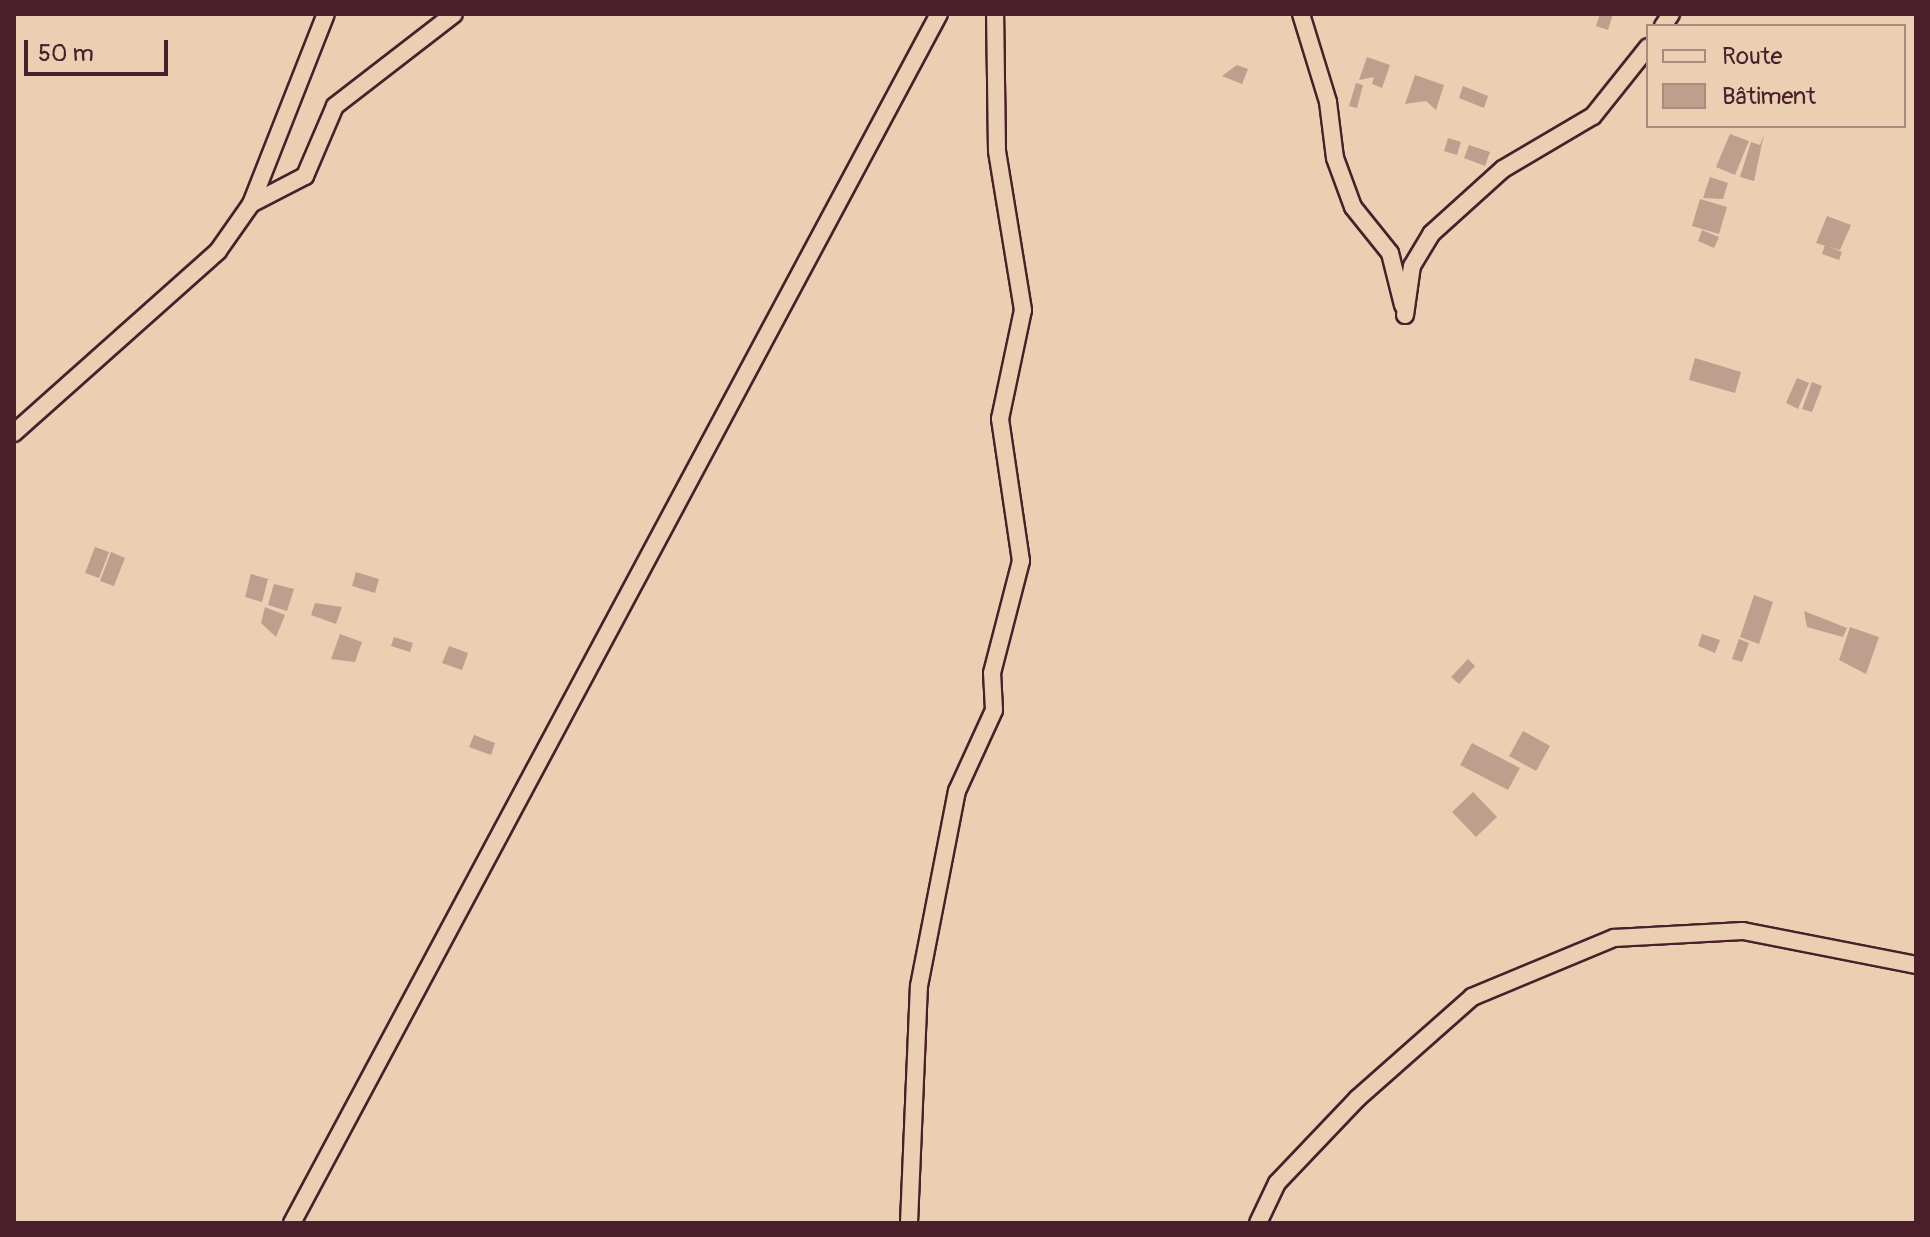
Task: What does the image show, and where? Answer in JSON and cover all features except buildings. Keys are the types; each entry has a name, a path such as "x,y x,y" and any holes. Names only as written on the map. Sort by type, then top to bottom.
{"street":[{"path":"14,433 218,251 251,204 326,14"},
{"path":"251,204 305,176 335,106 454,14"},
{"path":"292,1223 939,14"},
{"path":"909,1223 919,986 957,791 994,710 992,673 1021,561 1000,419 1023,310 997,151 995,14"},
{"path":"1301,14 1328,102 1335,158 1353,207 1390,253 1405,315 1412,266 1431,234 1503,169 1593,116 1646,50"},
{"path":"1258,1223 1277,1183 1358,1098 1472,997 1614,938 1743,931 1916,965"}]}
